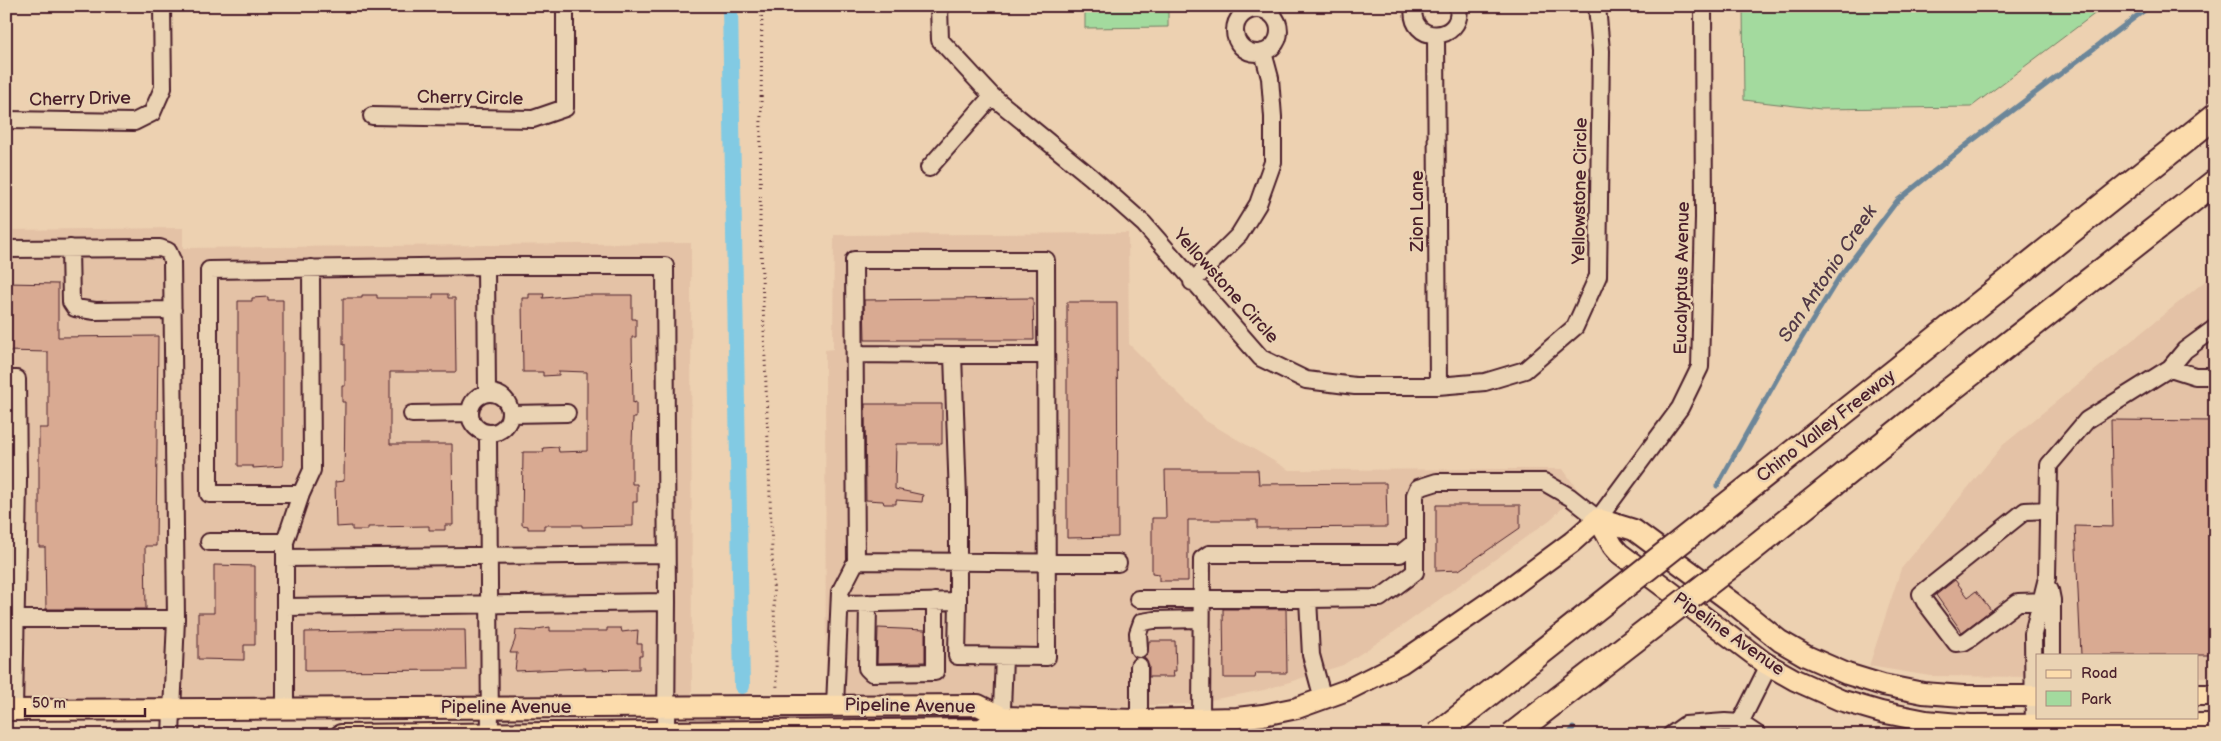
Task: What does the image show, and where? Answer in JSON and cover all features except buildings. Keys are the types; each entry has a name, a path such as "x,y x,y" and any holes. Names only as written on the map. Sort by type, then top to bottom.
{"highway":[{"name":"Chino Valley Freeway","path":"1436,735 2215,116"},
{"path":"1512,735 1751,550 1945,394 2215,182"}],"main road":[{"name":"Pipeline Avenue","path":"1598,519 1619,553 1769,665 1795,680 1840,700 1881,712 1926,721 1970,725 2034,729 2062,725 2215,724"},
{"name":"Pipeline Avenue","path":"1598,519 1634,530 1734,604 1780,641 1806,656 1847,674 1923,692 1963,696 2035,696"},
{"name":"Pipeline Avenue","path":"341,735 726,732 1131,725 1263,715 1323,699 1372,679 1400,663 1507,590 1572,542 1598,519"},
{"path":"2198,695 2215,695"},
{"name":"Pipeline Avenue","path":"10,710 978,704 1002,726"}],"street":[{"name":"Cherry Drive","path":"6,120 134,122 152,113 163,88 162,6"},
{"name":"Cherry Circle","path":"372,116 533,119 565,108 565,6"},
{"name":"Yellowstone Circle","path":"939,6 940,40 992,96 1091,177 1144,224 1192,282 1261,358 1306,380 1355,386 1438,386 1485,382 1525,370 1575,327 1598,276 1601,51 1597,6"},
{"path":"1414,6 1415,21 1420,29 1427,34 1436,35 1445,34 1452,28 1457,21 1458,6"},
{"name":"Eucalyptus Avenue","path":"1598,519 1680,408 1700,367 1704,218 1703,6"},
{"name":"Zion Lane","path":"1436,35 1438,386"},
{"path":"1192,282 1238,235 1258,204 1273,162 1273,117 1270,78 1263,52"},
{"path":"929,168 992,96"},
{"path":"70,248 71,302 75,308 95,311 173,310"},
{"path":"6,249 160,248 168,251 172,260 176,619 171,735"},
{"path":"835,704 840,592 856,561 854,260 1046,260 1047,656 957,656 958,498 953,355"},
{"path":"486,266 488,393"},
{"path":"302,494 209,494 209,270 486,266 665,266 666,731"},
{"path":"285,709 285,550 302,494 312,470 311,268"},
{"path":"2052,654 2047,601 2049,465 2087,420 2170,368 2186,350 2215,328"},
{"path":"855,354 1046,355"},
{"path":"2170,368 2195,376 2215,376"},
{"path":"6,379 16,379 11,576 16,619 10,710"},
{"path":"488,393 494,393 506,400 510,414 504,428 488,433 474,425 470,413 474,401 488,393"},
{"path":"412,414 470,413"},
{"path":"510,414 567,413"},
{"path":"488,433 490,734"},
{"path":"1138,599 1380,598 1415,572 1415,495 1418,488 1437,482 1544,482 1570,497 1598,519"},
{"path":"2047,601 2018,602 1969,639 1964,642 1956,642 1924,602 1921,594 2025,511 2049,510"},
{"path":"209,542 285,550 488,555 666,554"},
{"path":"1202,719 1202,559 1209,554 1400,554 1416,542"},
{"path":"856,561 1047,564 1118,563"},
{"path":"1308,599 1311,655 1323,699"},
{"path":"868,603 867,668 872,673 935,672 935,601"},
{"path":"840,604 958,601"},
{"path":"2034,729 2033,634 2047,601"},
{"path":"285,607 667,602"},
{"path":"16,619 176,619"},
{"path":"1139,649 1138,633 1142,622 1202,619"},
{"path":"1002,726 1004,656"},
{"path":"1739,729 1769,665"},
{"path":"1131,725 1139,666"},
{"path":"1671,735 1685,725 1739,729 1758,735"}],"path":[{"path":"762,6 760,220 771,706"}],"shaded area":[{"path":"183,228 183,248 691,243 692,713 6,718 6,230"},
{"path":"1128,233 1129,344 1206,421 1289,470 1563,469 1579,492 1551,519 1394,632 1343,665 1264,690 1189,704 995,711 826,714 825,350 833,349 834,235"},
{"path":"2215,273 2215,677 2198,677 2198,654 2036,654 2036,677 1930,676 1869,666 1901,569 2003,445"}],"green space":[{"path":"1085,6 1168,6 1168,27 1085,28"},
{"path":"1743,6 2105,6 1971,107 1821,109 1744,100"}],"waterway":[{"path":"730,6 742,686"},
{"name":"San Antonio Creek","path":"1717,486 1782,370 1840,276 1897,201 1969,143 2150,6"},
{"name":"San Antonio Creek","path":"1569,735 1573,728"}]}
